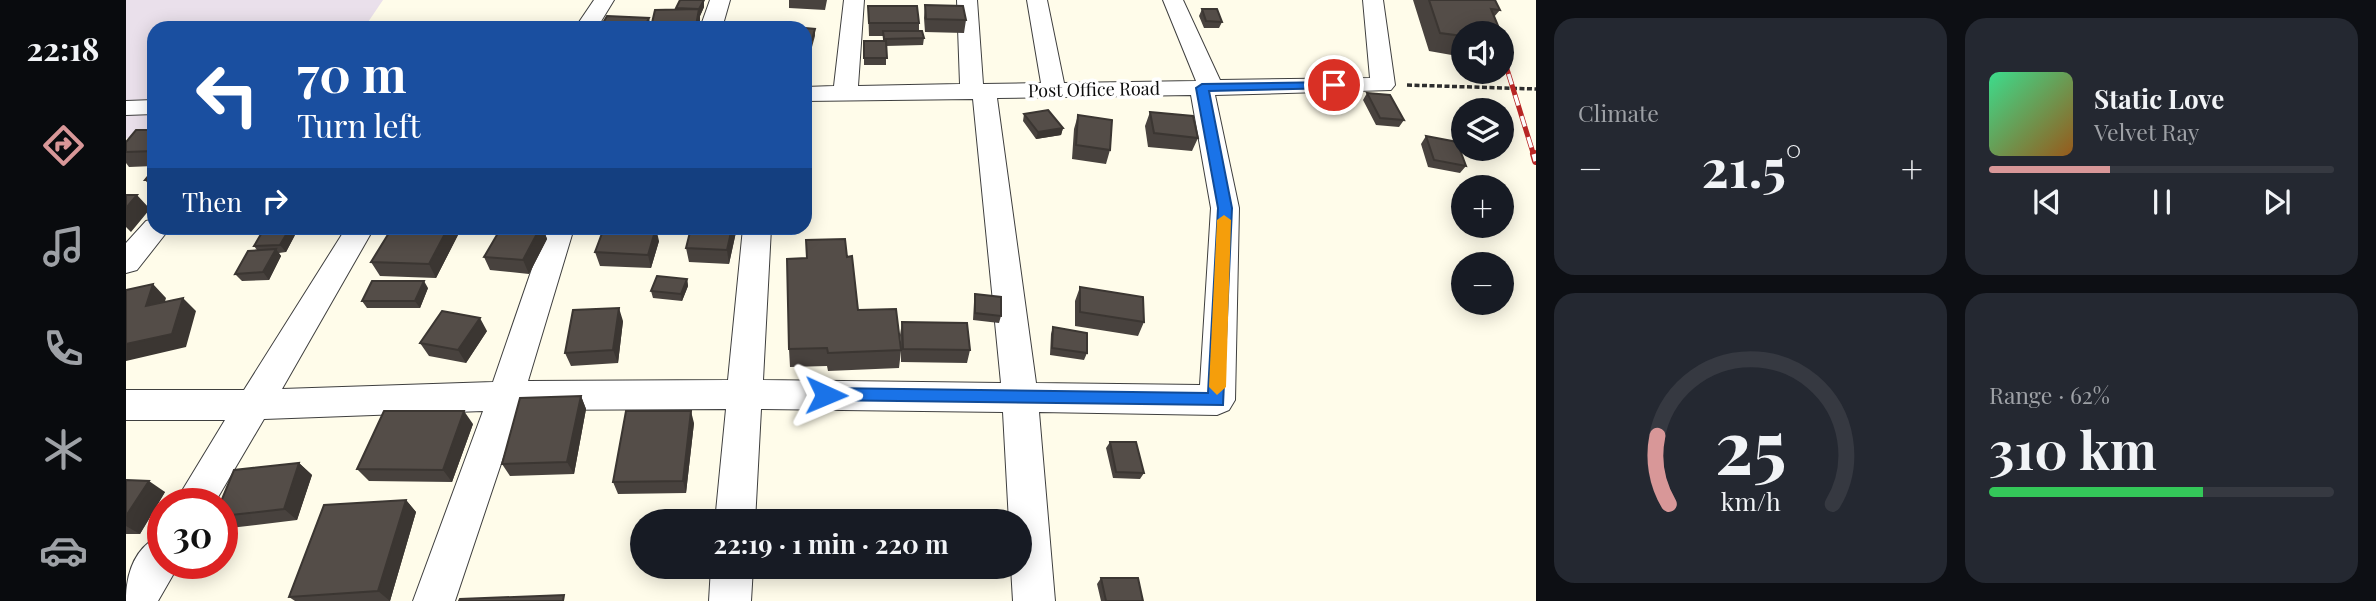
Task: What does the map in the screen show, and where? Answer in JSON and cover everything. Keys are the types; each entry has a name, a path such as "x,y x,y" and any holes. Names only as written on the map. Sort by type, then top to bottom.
{"street":[{"path":"590,21 604,0"},
{"path":"713,21 720,0"},
{"path":"845,93 854,0"},
{"path":"967,0 1020,397 1034,601"},
{"path":"1037,0 1054,90"},
{"path":"126,405 254,405 506,396 743,394 1217,400 1225,208 1206,87 1173,0"},
{"path":"1373,0 1383,85"},
{"name":"Post Office Road","path":"812,94 1383,85"},
{"path":"126,108 147,107"},
{"path":"126,262 150,235"},
{"path":"203,488 356,235"},
{"path":"434,601 506,396 558,235"},
{"path":"736,509 756,235"},
{"path":"134,601 148,579"},
{"path":"730,601 731,579"}],"path":[{"path":"1383,85 1536,89"}],"shaded area":[{"path":"126,0 383,0 369,21 147,21 147,137 126,138"}],"building":[{"path":"680,0 704,0 699,9 676,8"},
{"path":"1429,0 1495,0 1500,10 1491,9 1496,21 1451,21 1451,34 1440,33"},
{"path":"925,5 963,6 966,20 926,19"},
{"path":"868,6 917,6 919,23 869,23"},
{"path":"699,9 697,21 652,21 655,10"},
{"path":"1202,9 1217,9 1222,22 1206,21"},
{"path":"607,16 649,18 648,21 604,21"},
{"path":"883,31 922,31 924,38 884,39"},
{"path":"864,41 886,41 887,58 864,58"},
{"path":"1367,93 1390,95 1404,120 1380,118"},
{"path":"1048,110 1063,128 1038,132 1024,114"},
{"path":"1150,112 1193,116 1198,138 1154,133"},
{"path":"1078,115 1112,120 1110,150 1076,145"},
{"path":"136,130 147,130 147,151 126,152 126,142"},
{"path":"1426,136 1451,141 1451,161 1464,161 1466,166 1434,160"},
{"path":"126,195 137,195 126,208"},
{"path":"260,235 286,235 280,245 254,246"},
{"path":"388,235 444,235 429,264 371,262"},
{"path":"497,235 536,235 523,260 484,257"},
{"path":"601,235 654,235 648,255 595,252"},
{"path":"689,235 730,235 727,250 686,248"},
{"path":"845,239 847,257 852,256 858,310 896,309 901,350 828,353 827,348 789,349 787,259 807,258 806,240"},
{"path":"276,249 263,272 235,274 248,251"},
{"path":"657,276 687,279 681,294 651,291"},
{"path":"372,281 424,281 415,301 362,301"},
{"path":"153,284 146,306 183,298 172,334 126,344 126,290"},
{"path":"1080,287 1143,297 1144,322 1080,312"},
{"path":"975,294 1001,297 1001,316 975,313"},
{"path":"619,308 613,350 565,353 573,310"},
{"path":"442,311 480,318 458,350 420,343"},
{"path":"902,322 967,323 970,350 903,349"},
{"path":"1053,327 1087,333 1087,353 1052,348"},
{"path":"581,396 567,462 502,464 520,398"},
{"path":"384,411 464,411 443,470 357,469"},
{"path":"626,411 691,411 683,481 613,482"},
{"path":"1110,442 1136,442 1144,473 1116,472"},
{"path":"299,463 284,509 238,514 238,488 227,488 234,470"},
{"path":"126,480 149,481 126,516"},
{"path":"406,500 378,591 289,597 324,505"},
{"path":"1101,578 1138,578 1143,601 1106,601"},
{"path":"564,595 563,601 459,601 460,599"}],"railway":[{"path":"1512,84 1534,156"},
{"path":"1534,154 1536,161"}],"slow traffic":[{"path":"1217,387 1224,220"}],"route":[{"path":"826,395 1217,400 1225,208 1202,88 1334,85"}]}
